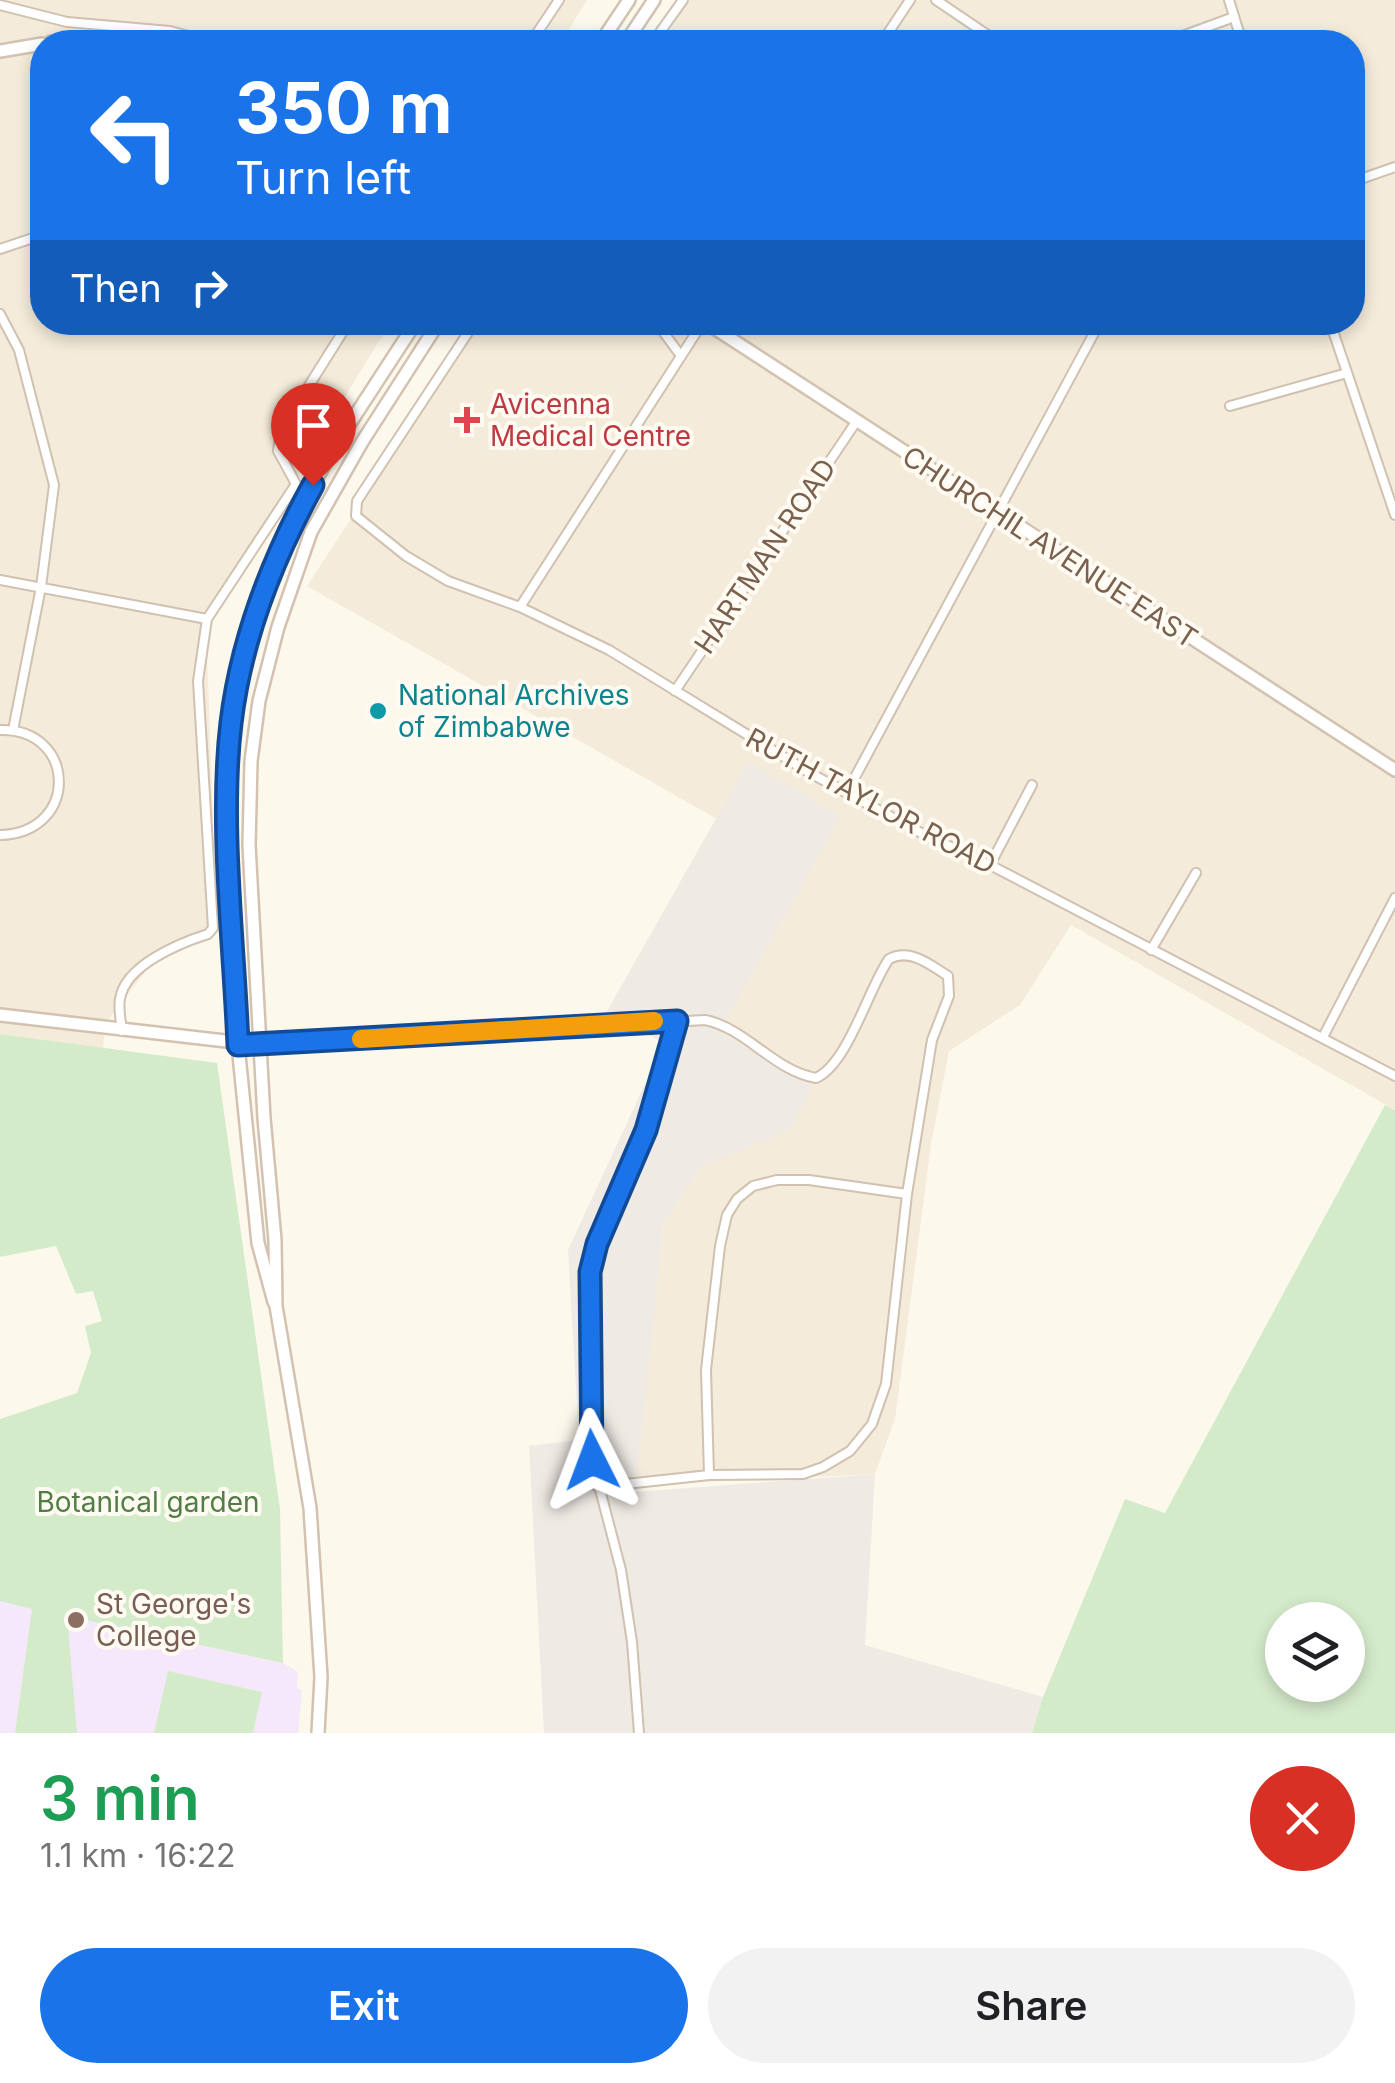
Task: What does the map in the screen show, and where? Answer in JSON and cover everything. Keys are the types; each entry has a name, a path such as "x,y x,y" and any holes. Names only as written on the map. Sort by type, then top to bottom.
{"main road":[{"path":"609,30 629,0"},
{"path":"634,30 654,0"},
{"path":"0,42 22,48"},
{"path":"0,51 30,46"},
{"path":"318,1733 321,1677 310,1508 276,1306 258,1242 238,1045 228,787 231,722 240,671 263,594 294,519 332,451 408,335"},
{"path":"276,1306 249,845 251,762 259,700 278,627 320,511 431,335"},
{"name":"CHURCHIL AVENUE EAST","path":"724,335 1395,770"},
{"path":"0,1016 260,1045"}],"street":[{"path":"539,30 559,0"},
{"path":"662,30 683,0"},
{"path":"890,30 910,0"},
{"path":"936,0 980,30"},
{"path":"1229,0 1238,30"},
{"path":"0,5 67,22 159,30"},
{"path":"1199,30 1234,17"},
{"path":"1365,177 1395,167"},
{"path":"0,250 30,239"},
{"path":"0,314 19,350 54,493 41,586 13,730"},
{"path":"122,1032 120,999 129,981 161,953 214,928 198,681 206,619 296,484 278,451 281,430 341,335"},
{"name":"RUTH TAYLOR ROAD","path":"466,335 357,501 356,516 406,556 448,581 520,606 622,656 675,691 925,836 1395,1076"},
{"path":"666,335 681,356"},
{"path":"520,606 695,335"},
{"path":"847,792 1093,335"},
{"path":"1334,335 1395,515"},
{"path":"1230,406 1346,374"},
{"name":"HARTMAN ROAD","path":"675,691 856,422"},
{"path":"0,580 206,619"},
{"path":"0,730 29,734 43,744 53,757 60,789 45,819 32,829 0,836"},
{"path":"990,866 1032,785"},
{"path":"1151,950 1196,873"},
{"path":"1322,1037 1395,898"},
{"path":"260,1045 677,1021 717,1022 767,1056 816,1078 828,1070 889,959 911,955 948,976 949,996 932,1040 907,1194 886,1384 872,1424 841,1457 803,1474 709,1475 598,1486"},
{"path":"639,1733 632,1642 621,1570 598,1486 590,1438 590,1272 597,1244 646,1130 677,1021"},
{"path":"709,1475 706,1370 720,1246 727,1215 736,1199 753,1186 778,1180 808,1180 907,1194"}],"shaded area":[{"path":"0,0 587,0 568,30 30,30 30,335 383,335 206,624 217,933 161,951 106,1023 103,1048 0,1034"},
{"path":"689,0 1395,0 1395,1110 1071,925 1020,1005 949,1051 931,1144 895,1419 875,1474 634,1485 664,1223 705,1161 813,1083 719,1032 748,762 717,819 307,586 471,335 1365,335 1365,30 670,30"},
{"path":"748,762 841,816 719,1032 813,1083 791,1129 701,1167 664,1223 635,1492 875,1474 865,1645 1043,1697 1032,1733 544,1733 529,1446 579,1440 568,1250 664,1043 606,1013"},
{"name":"St George's College","path":"0,1549 208,1647 283,1663 298,1672 297,1688 302,1691 298,1733 0,1733"}],"green space":[{"name":"Botanical garden","path":"0,1034 217,1063 280,1509 283,1663 67,1616 77,1733 15,1733 32,1609 0,1601 0,1419 77,1393 91,1353 85,1326 102,1321 93,1291 76,1294 56,1246 0,1257"},
{"path":"1385,1105 1395,1110 1395,1733 1032,1733 1043,1697 1125,1499 1165,1513"},
{"path":"168,1671 262,1692 253,1733 154,1733"}],"slow traffic":[{"path":"361,1039 654,1021"}],"place":[{"name":"Avicenna Medical Centre","path":"467,420"},
{"name":"National Archives of Zimbabwe","path":"378,711"},
{"name":"St George's College","path":"76,1620"}],"route":[{"path":"313,485 294,519 263,594 240,671 231,722 228,823 238,1045 677,1021 646,1130 597,1244 590,1272 592,1460"}]}
